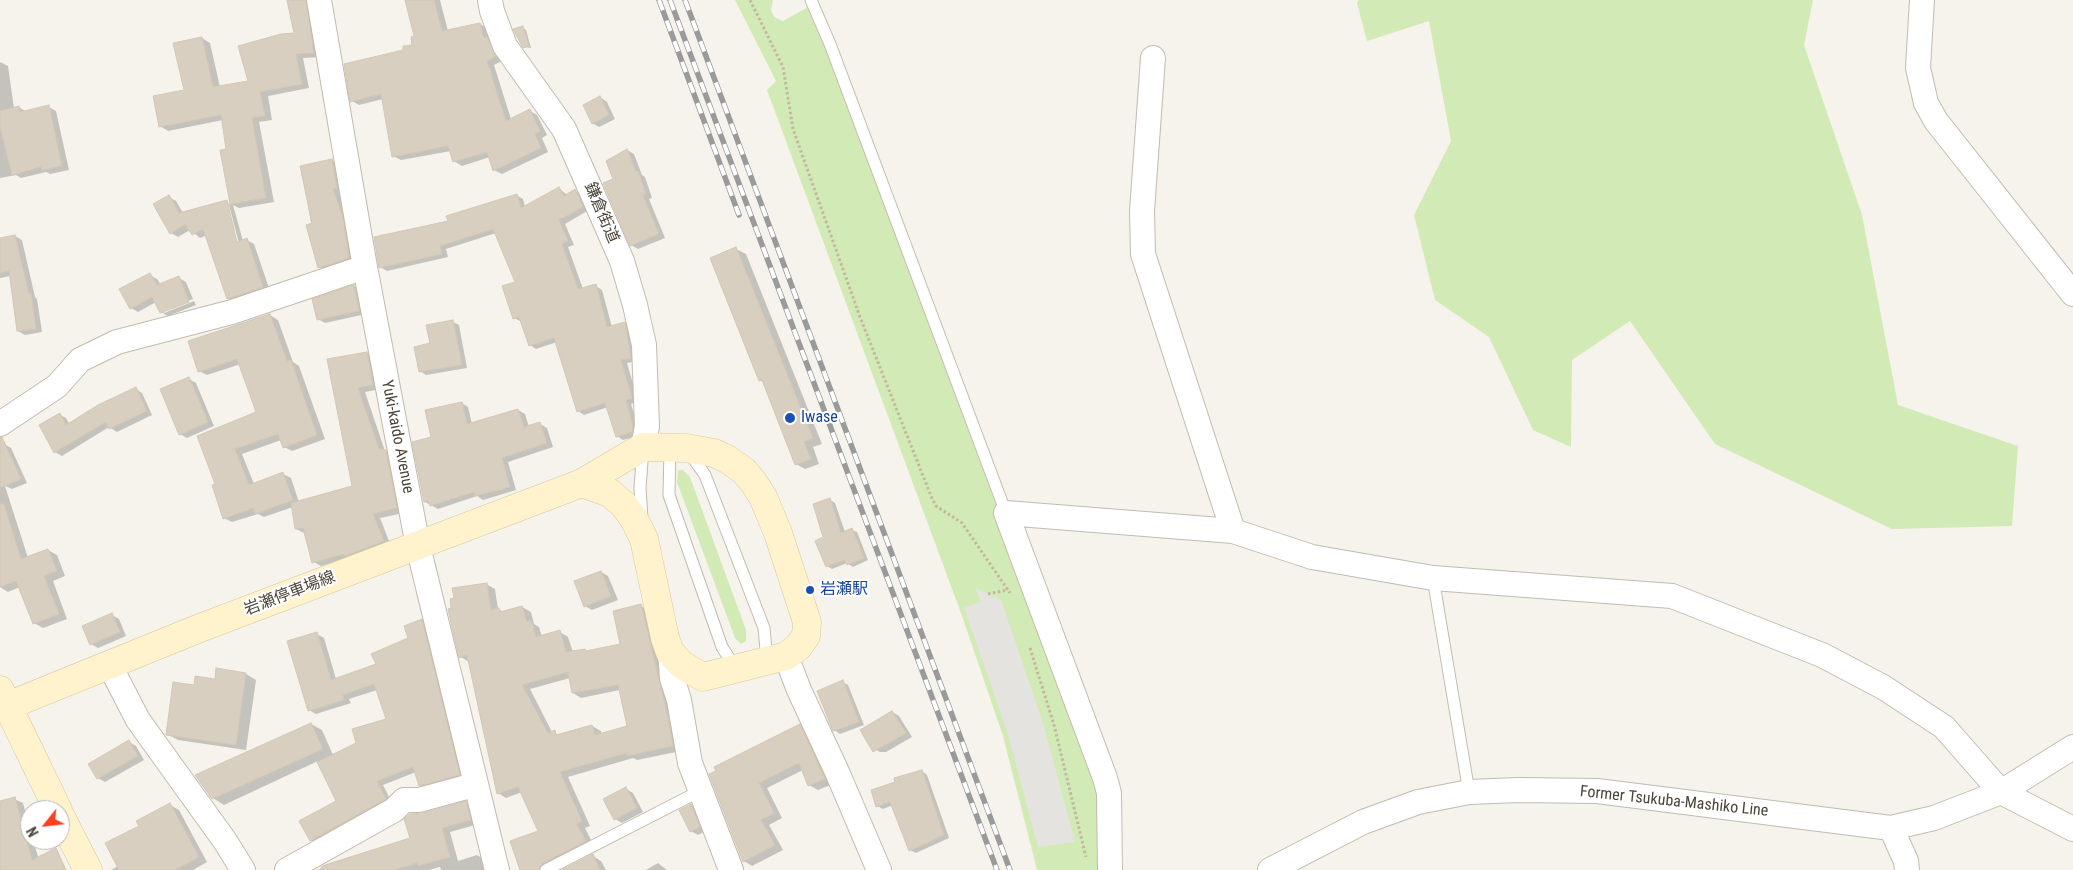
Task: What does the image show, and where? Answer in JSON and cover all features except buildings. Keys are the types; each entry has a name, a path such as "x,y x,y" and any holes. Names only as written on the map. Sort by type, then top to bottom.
{"street":[{"name":"Yuki-kaido Avenue","path":"319,0 365,267 418,546 496,870"},
{"name":"鎌倉街道","path":"490,0 492,11 505,46 564,129 622,261 644,345 647,426 643,447"},
{"path":"1922,0 1918,68 1926,103 1936,121 2073,294"},
{"path":"1153,58 1142,211 1142,254 1233,531"},
{"path":"0,424 57,386 80,360 117,342 232,312 365,267"},
{"path":"643,447 678,447 714,454 727,459 744,471 763,496 778,532 807,622 806,636 798,647 776,659 703,676 679,700"},
{"name":"岩瀬停車場線","path":"2,701 109,664 582,484 643,447"},
{"path":"582,484 610,493 624,505 644,539 657,611 670,652 672,678 679,700 690,764 731,870"},
{"path":"1110,870 1109,793 1105,778 1006,513 1233,531 1312,557 1432,578 1672,596 1822,655 1883,688 1944,727 2001,792 2073,829"},
{"path":"670,652 682,665 703,676"},
{"path":"776,659 798,690 838,774 878,870"},
{"path":"109,664 138,720 225,841 243,870"},
{"path":"2,701 53,800"},
{"name":"Former Tsukuba-Mashiko Line","path":"1270,870 1363,822 1418,802 1469,792 1518,790 1597,791 1890,828 1934,818 2001,792 2073,747"},
{"path":"286,870 394,810 404,800 420,800 474,785"},
{"path":"1890,828 1906,861 1907,870"},
{"path":"70,835 88,870"}],"lane":[{"path":"811,0 830,44 1006,513"},
{"path":"643,447 640,488 644,539"},
{"path":"678,447 708,483 776,659"},
{"path":"678,447 669,495 722,646 729,658 740,667"},
{"path":"1432,578 1469,792"},
{"path":"546,870 700,791"}],"path":[{"path":"750,0 783,67 793,130 860,318 931,496 936,506 962,523 1011,597"},
{"path":"1028,642 1051,716 1087,861"}],"green space":[{"path":"735,0 773,0 771,10 774,17 783,21 808,7 825,46 1023,577 1096,784 1104,870 1037,870 1003,736 961,613 767,90 776,81"},
{"path":"1359,0 1813,0 1804,45 1862,215 1898,405 2018,446 2012,526 1892,529 1715,444 1630,321 1572,360 1571,447 1533,430 1489,337 1435,300 1414,215 1451,141 1429,21 1367,41 1357,3"},
{"path":"678,470 683,470 690,477 746,630 746,641 741,644 735,638 677,482"}],"shaded area":[{"path":"975,588 1001,600 1043,723 1075,842 1038,847 1007,731 964,608 981,602"}],"railway":[{"path":"659,0 739,215"},
{"path":"670,0 997,870"},
{"path":"685,0 1010,870"}],"place":[{"name":"Iwase","path":"790,418"},
{"name":"岩瀬駅","path":"810,590"}]}
